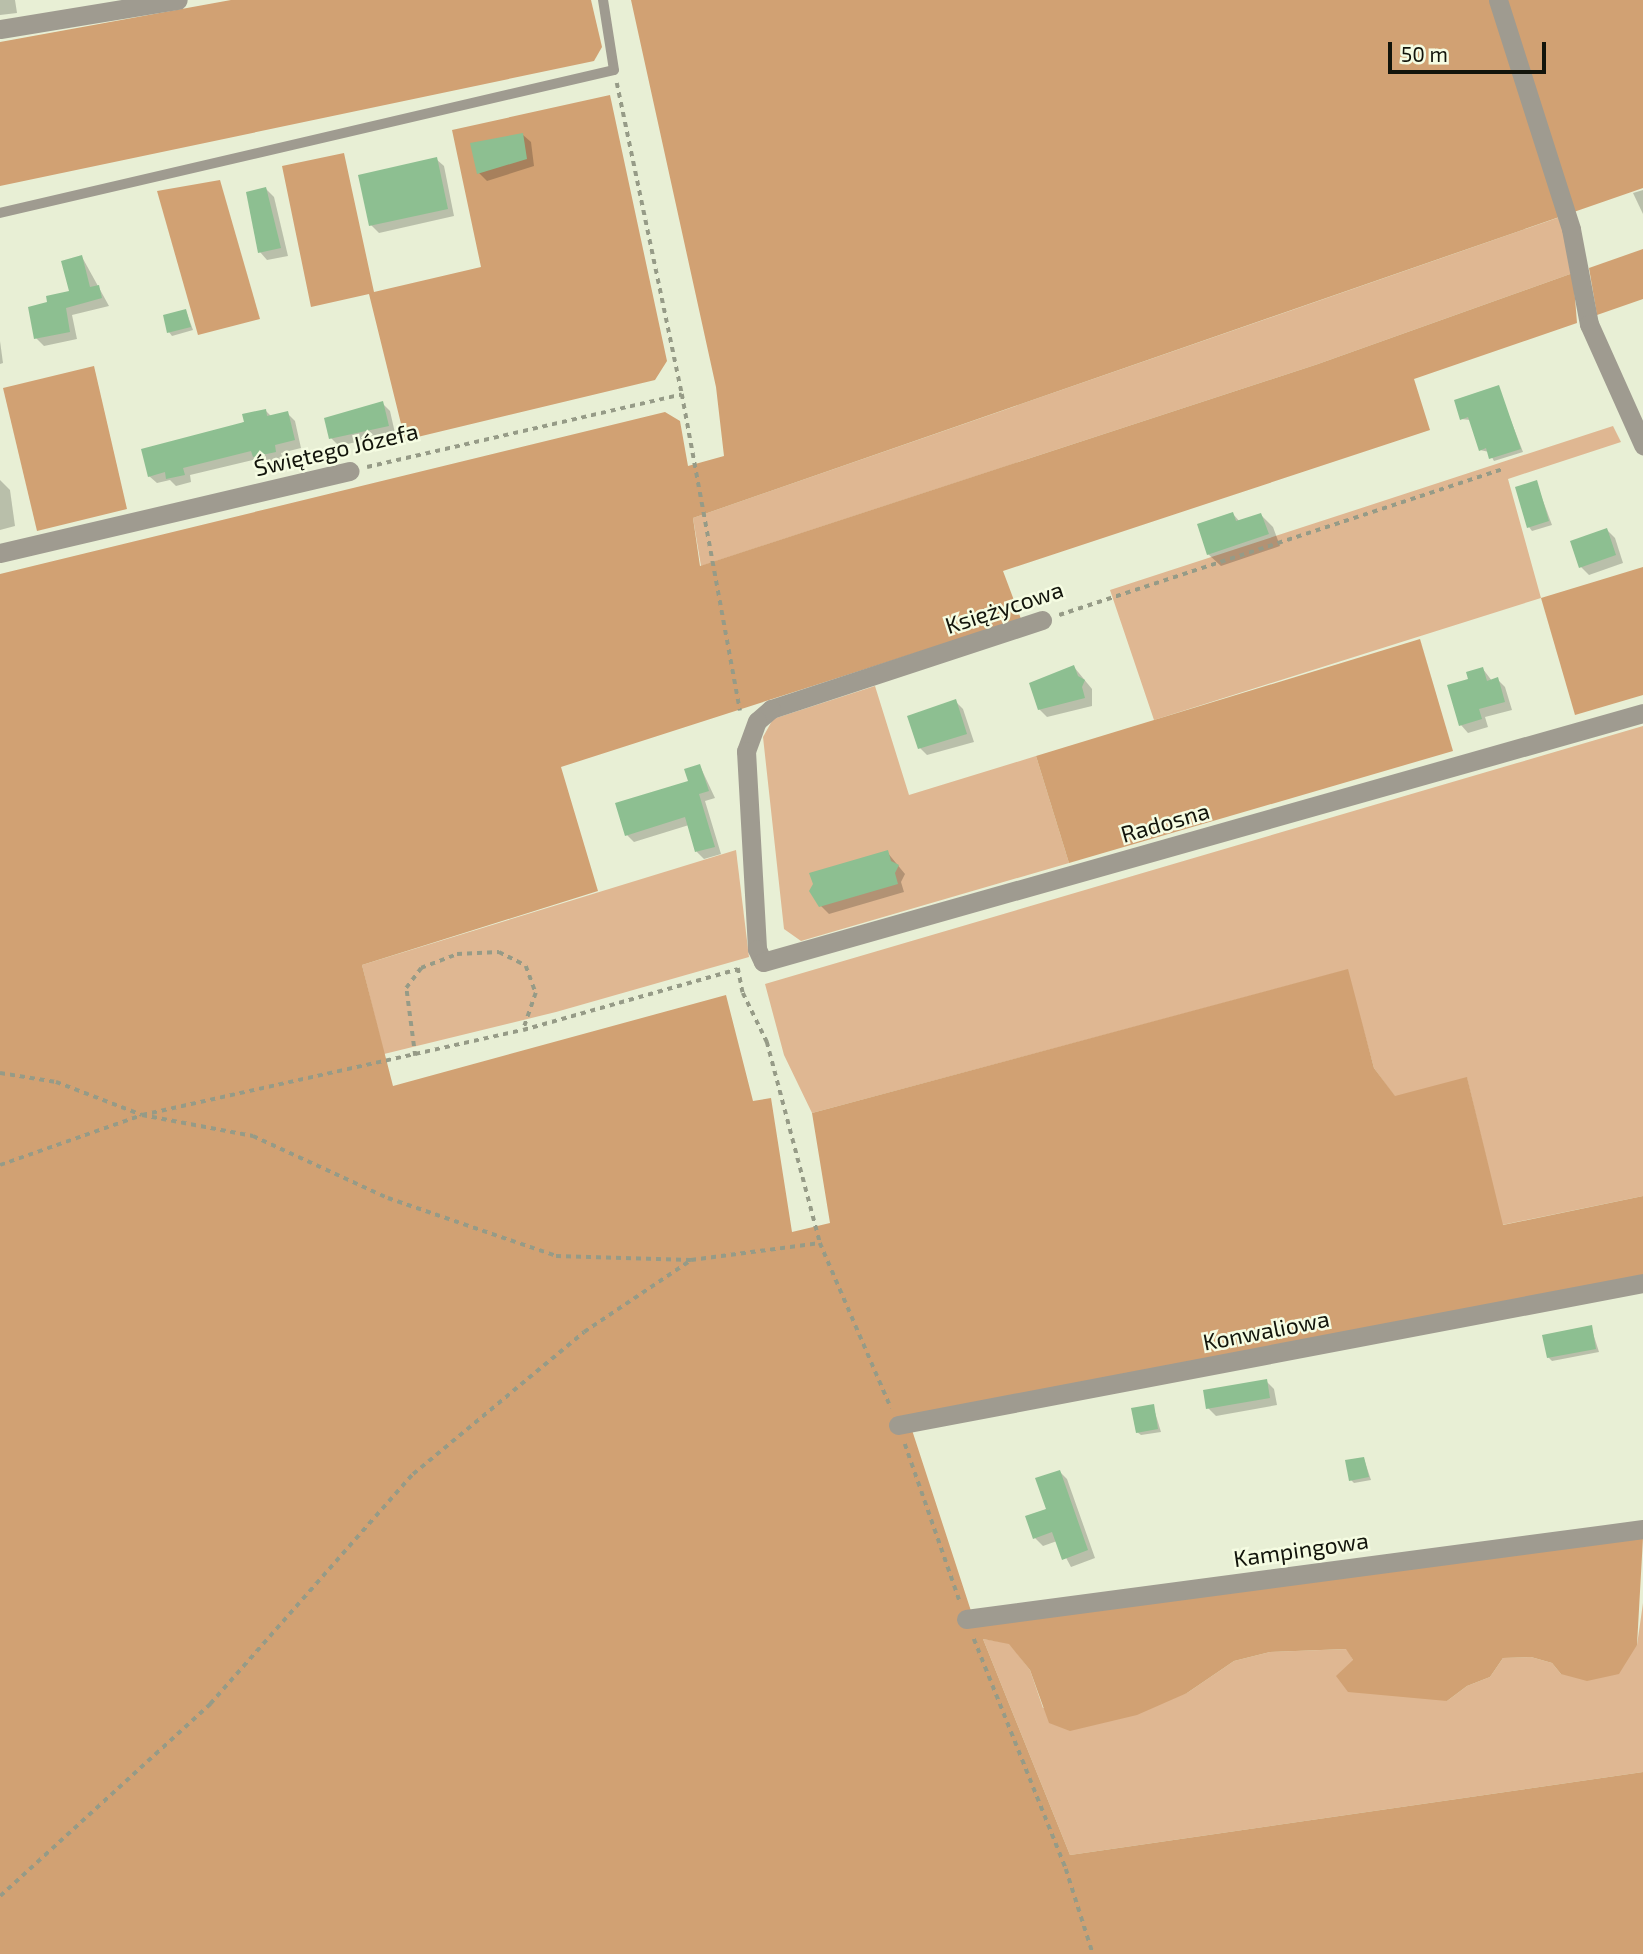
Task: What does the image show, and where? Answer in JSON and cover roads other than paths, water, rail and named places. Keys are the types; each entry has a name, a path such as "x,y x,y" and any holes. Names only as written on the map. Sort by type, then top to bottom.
{"street":[{"path":"0,29 177,0"},
{"path":"1498,0 1571,229 1589,324 1643,445"},
{"name":"Świętego Józefa","path":"0,553 349,471"},
{"name":"Księżycowa","path":"763,962 757,949 746,751 757,720 771,709 1042,620"},
{"name":"Radosna","path":"763,962 1643,713"},
{"name":"Konwaliowa","path":"898,1425 1643,1283"},
{"name":"Kampingowa","path":"966,1619 1643,1529"}],"lane":[{"path":"0,213 614,70 603,0"}]}
